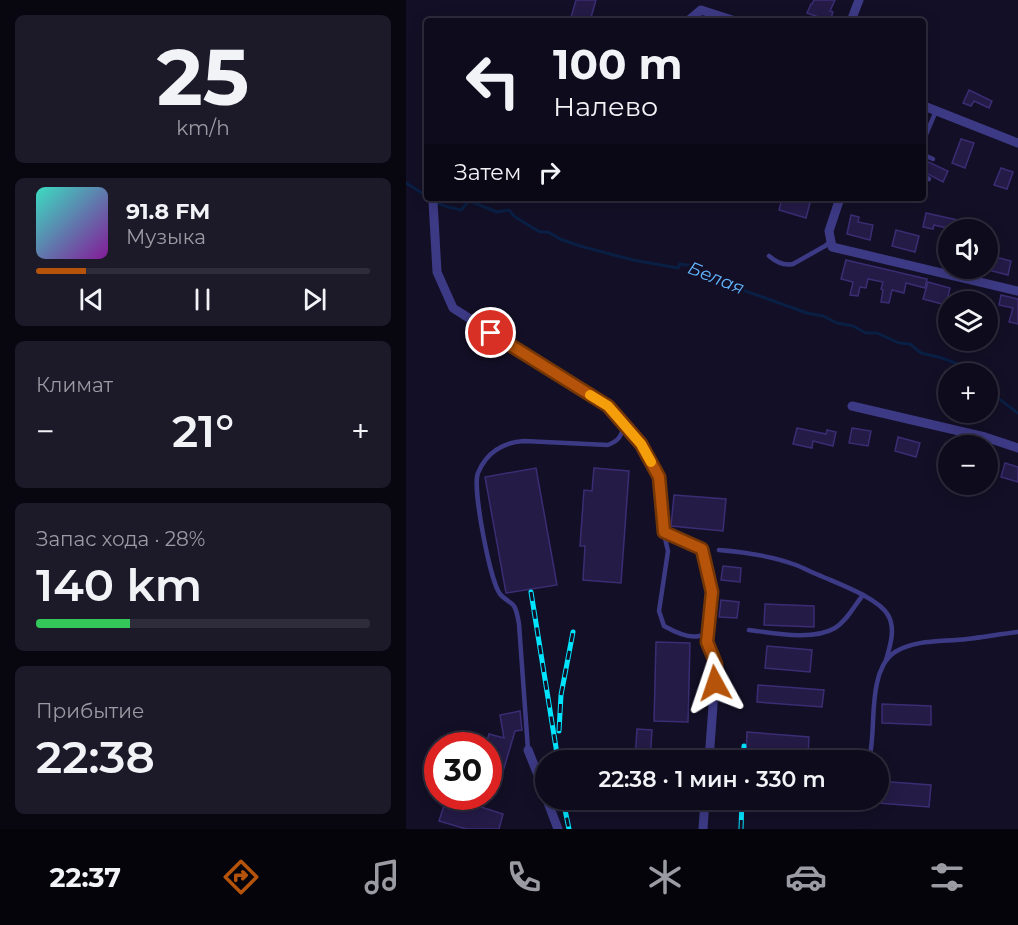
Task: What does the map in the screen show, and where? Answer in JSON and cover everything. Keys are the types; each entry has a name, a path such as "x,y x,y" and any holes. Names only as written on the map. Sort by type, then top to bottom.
{"street":[{"path":"852,18 859,0"},
{"path":"692,18 701,10 714,17"},
{"path":"926,107 1018,144"},
{"path":"433,201 437,272 452,308 608,406 641,444 659,477 664,532 702,549 712,592 707,642 716,664 710,750"},
{"path":"839,201 829,231 832,248 1018,291"},
{"path":"852,406 1018,447"},
{"path":"528,750 535,768"},
{"path":"551,810 558,829"},
{"path":"703,829 705,810"}],"lane":[{"path":"926,135 936,111"},
{"path":"926,156 934,159"},
{"path":"769,256 780,263 793,264 831,241"},
{"path":"528,750 519,624 514,606 500,594 492,574 476,475 488,457 503,445 524,441 608,445 617,442 624,425"},
{"path":"664,532 668,552 659,611 664,626 673,632 689,636 698,637 708,632"},
{"path":"719,550 796,565 863,595 888,615 892,637 877,680 871,750"},
{"path":"749,630 794,635 819,634 834,628 845,620 863,595"},
{"path":"885,662 895,652 913,645 1018,632"}],"building":[{"path":"576,0 596,0 591,18 571,18"},
{"path":"814,0 835,0 830,11 833,12 831,18 821,18 807,13"},
{"path":"969,90 992,101 989,108 974,101 971,106 963,103"},
{"path":"961,139 974,143 965,168 952,163"},
{"path":"926,161 948,171 943,182 926,173"},
{"path":"1001,168 1013,172 1007,189 994,185"},
{"path":"781,201 810,203 806,218 779,210"},
{"path":"926,213 953,219 938,219 938,226 934,225 933,229 923,227"},
{"path":"851,215 859,217 858,222 873,225 870,240 847,234"},
{"path":"896,230 919,236 915,252 892,246"},
{"path":"998,258 1011,261 1008,275 998,272"},
{"path":"846,260 927,279 925,288 906,283 904,293 892,290 889,303 881,302 883,282 868,279 866,288 860,287 858,296 850,295 853,282 841,279"},
{"path":"928,282 950,288 949,291 938,291 938,303 923,299"},
{"path":"1001,295 1018,299 1018,324 1009,322 1013,308 999,305"},
{"path":"797,428 826,434 827,430 836,432 833,446 813,441 812,448 793,444"},
{"path":"852,428 871,431 868,446 849,443"},
{"path":"898,437 920,443 916,457 895,451"},
{"path":"1005,463 1018,467 1018,482 1001,477"},
{"path":"536,468 557,585 506,593 485,477"},
{"path":"594,468 629,471 621,583 583,580 585,546 580,546 584,490 592,491"},
{"path":"674,495 726,499 723,531 671,526"},
{"path":"723,566 741,568 740,582 721,580"},
{"path":"721,600 739,602 737,618 719,617"},
{"path":"765,604 814,606 814,627 764,625"},
{"path":"656,642 690,643 688,722 654,721"},
{"path":"767,646 812,650 810,672 765,668"},
{"path":"758,685 824,690 822,707 757,702"},
{"path":"882,704 931,706 931,725 882,723"},
{"path":"520,711 522,730 515,731 502,775 502,737 504,738 500,715"},
{"path":"637,729 652,730 651,750 636,750"},
{"path":"747,732 809,737 808,750 746,750"},
{"path":"889,782 931,785 929,807 889,804"},
{"path":"443,810 491,810 503,814 499,829 466,829 439,821"}],"waterway":[{"name":"Белая","path":"406,183 424,194"},
{"name":"Белая","path":"433,201 461,210 469,201"},
{"name":"Белая","path":"469,201 497,212 509,210 515,217 540,232 548,232 580,246 633,260 678,268 680,264 695,266 701,275 807,313 853,326 866,333 877,333 899,343 910,344 921,353 955,363"},
{"name":"Белая","path":"998,398 1018,413"}],"railway":[{"path":"531,592 556,750"},
{"path":"559,731 561,695 573,632"},
{"path":"744,746 744,750"},
{"path":"565,810 569,829"},
{"path":"741,829 742,810"}],"slow traffic":[{"path":"590,395 608,406 641,444 651,462"}],"route":[{"path":"491,333 608,406 641,444 659,477 664,532 702,549 712,592 707,642 716,664 715,683"}]}
